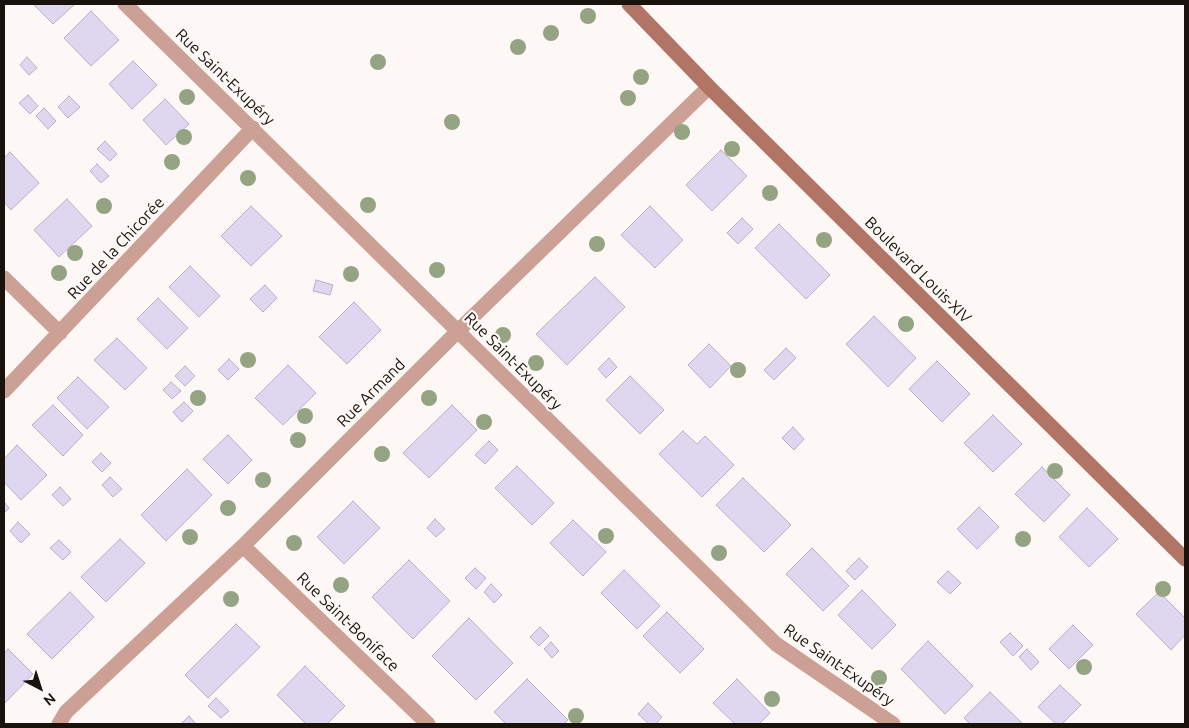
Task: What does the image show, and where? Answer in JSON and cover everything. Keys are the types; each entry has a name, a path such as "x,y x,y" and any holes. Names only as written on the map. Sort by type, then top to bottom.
{"main road":[{"name":"Boulevard Louis-XIV","path":"628,4 709,87 1185,559"}],"street":[{"name":"Rue Saint-Exupéry","path":"125,4 776,644 893,724"},
{"name":"Rue Armand","path":"59,724 66,712 243,546 458,331 709,87"},
{"name":"Rue de la Chicorée","path":"4,391 253,128"},
{"path":"4,278 60,333"},
{"name":"Rue Saint-Boniface","path":"243,546 428,724"}],"building":[{"path":"33,4 75,4 53,24"},
{"path":"91,11 119,40 91,66 64,38"},
{"path":"27,57 37,68 29,75 20,65"},
{"path":"133,61 157,85 132,109 109,84"},
{"path":"28,95 38,106 30,114 19,103"},
{"path":"69,96 80,107 68,118 58,107"},
{"path":"165,99 189,124 166,145 143,120"},
{"path":"44,108 56,121 48,129 36,116"},
{"path":"105,141 117,154 110,161 97,149"},
{"path":"721,150 747,176 712,211 686,185"},
{"path":"10,152 39,183 11,210 4,202 4,158"},
{"path":"97,164 109,176 101,183 90,171"},
{"path":"67,199 92,226 59,257 34,230"},
{"path":"251,206 282,236 251,266 221,236"},
{"path":"650,206 683,240 655,268 621,235"},
{"path":"742,218 753,229 738,244 727,233"},
{"path":"779,224 830,275 806,299 755,248"},
{"path":"190,266 220,296 199,317 169,287"},
{"path":"595,277 625,307 567,365 536,334"},
{"path":"316,280 333,285 330,295 313,291"},
{"path":"265,285 277,298 263,312 250,299"},
{"path":"158,298 188,328 167,349 137,319"},
{"path":"354,302 381,330 347,364 319,337"},
{"path":"874,316 916,358 888,387 846,344"},
{"path":"117,338 147,368 125,390 94,360"},
{"path":"709,344 731,366 710,388 688,365"},
{"path":"786,348 796,358 774,380 764,370"},
{"path":"609,358 617,367 606,378 598,369"},
{"path":"229,359 239,369 228,380 218,370"},
{"path":"937,361 970,394 942,422 909,389"},
{"path":"288,365 316,393 283,425 255,398"},
{"path":"185,366 195,376 185,386 175,376"},
{"path":"630,376 664,410 640,434 606,400"},
{"path":"78,377 109,407 87,429 57,398"},
{"path":"171,382 181,391 172,399 163,390"},
{"path":"184,402 193,411 182,422 173,412"},
{"path":"53,405 83,435 63,456 32,425"},
{"path":"452,405 477,430 429,478 403,453"},
{"path":"993,415 1022,444 993,472 964,443"},
{"path":"793,427 804,439 794,450 782,438"},
{"path":"683,431 697,444 705,436 734,465 702,497 659,454"},
{"path":"228,435 252,460 228,484 203,459"},
{"path":"489,441 498,450 485,464 475,455"},
{"path":"17,445 47,475 21,500 4,482 4,459"},
{"path":"101,453 111,463 102,472 92,462"},
{"path":"517,466 554,503 532,525 495,488"},
{"path":"1042,467 1070,495 1044,522 1015,494"},
{"path":"187,469 212,495 166,541 141,515"},
{"path":"110,477 122,489 113,497 102,485"},
{"path":"743,478 791,525 764,552 716,505"},
{"path":"60,487 71,499 63,506 52,495"},
{"path":"353,501 380,528 344,564 317,537"},
{"path":"4,502 9,508 4,513"},
{"path":"979,507 999,527 977,549 957,529"},
{"path":"1087,508 1118,539 1089,567 1059,537"},
{"path":"435,519 445,529 436,537 427,528"},
{"path":"573,520 606,552 583,576 550,543"},
{"path":"18,522 30,534 21,543 10,531"},
{"path":"120,539 145,563 106,602 81,577"},
{"path":"59,540 71,552 63,560 50,548"},
{"path":"812,548 849,586 823,611 786,574"},
{"path":"859,558 868,567 855,580 846,571"},
{"path":"409,560 450,601 413,639 372,597"},
{"path":"475,568 486,578 476,589 465,578"},
{"path":"624,570 660,606 637,629 601,593"},
{"path":"948,571 961,583 950,594 937,582"},
{"path":"491,584 502,595 494,603 484,592"},
{"path":"862,590 896,625 872,649 838,615"},
{"path":"70,592 94,617 52,659 27,634"},
{"path":"1159,592 1185,618 1185,635 1171,650 1136,614"},
{"path":"667,612 704,649 680,673 643,636"},
{"path":"469,618 513,663 476,700 432,656"},
{"path":"236,624 260,647 208,698 185,675"},
{"path":"1073,625 1093,645 1069,669 1049,649"},
{"path":"540,627 549,636 539,646 530,637"},
{"path":"1010,633 1023,646 1013,656 1000,642"},
{"path":"928,641 973,686 945,714 901,669"},
{"path":"551,642 559,651 552,658 544,649"},
{"path":"8,649 33,674 4,704 4,653"},
{"path":"1027,649 1039,662 1031,670 1019,657"},
{"path":"305,666 345,706 327,724 306,724 277,695"},
{"path":"527,679 568,720 564,724 506,724 494,712"},
{"path":"737,679 770,713 759,724 735,724 713,703"},
{"path":"1060,685 1081,705 1062,724 1056,724 1038,707"},
{"path":"990,692 1023,724 970,724 964,718"},
{"path":"216,698 229,711 221,718 208,706"},
{"path":"648,703 662,717 656,724 649,724 638,714"},
{"path":"189,716 196,724 181,724"}]}
